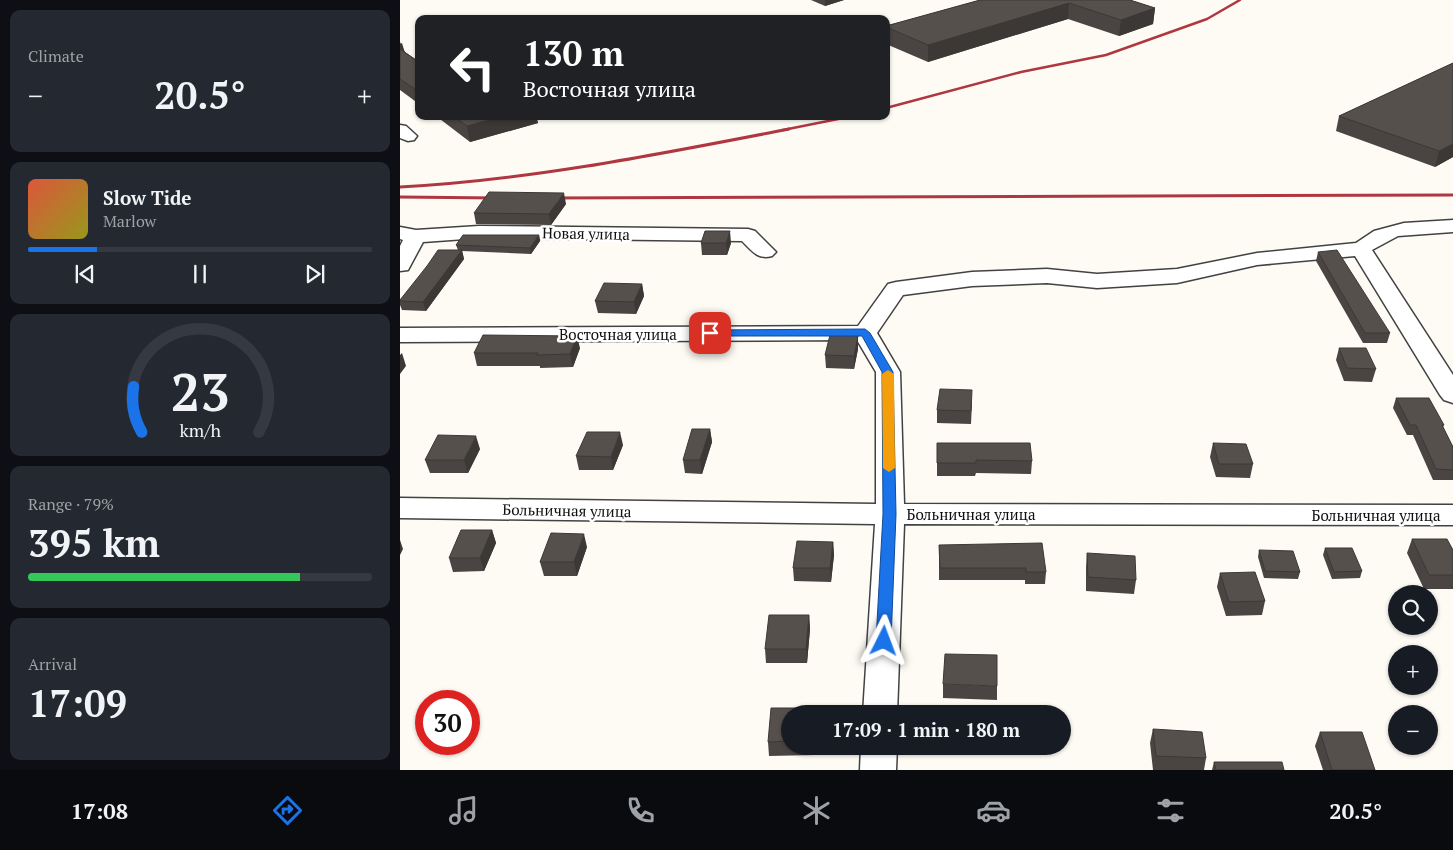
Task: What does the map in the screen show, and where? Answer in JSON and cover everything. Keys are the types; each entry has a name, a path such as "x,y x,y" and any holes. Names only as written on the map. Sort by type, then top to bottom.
{"street":[{"path":"880,705 890,514 888,372 865,333 896,289 982,279 1047,276 1097,281 1177,276 1257,259 1332,250 1361,249 1372,238 1403,228 1453,226"},
{"name":"Новая улица","path":"408,235 479,232 748,235 765,252"},
{"path":"400,265 408,235"},
{"path":"1361,249 1453,395"},
{"name":"Восточная улица","path":"400,335 865,333"},
{"name":"Больничная улица","path":"400,508 890,514 1453,515"},
{"path":"878,770 879,755"}],"building":[{"path":"980,0 1130,0 1155,8 1121,20 1069,3 928,45 890,29 890,25"},
{"path":"400,49 415,59 415,89 400,79"},
{"path":"1453,63 1453,144 1439,151 1339,116"},
{"path":"459,120 489,120 467,126"},
{"path":"489,192 564,193 549,214 474,213"},
{"path":"705,231 730,231 726,243 701,243"},
{"path":"463,235 539,235 530,248 456,245"},
{"path":"438,250 462,250 423,302 400,301 427,266"},
{"path":"1337,250 1390,333 1365,333 1318,252"},
{"path":"604,283 642,284 634,302 595,301"},
{"path":"483,335 577,336 570,354 474,353"},
{"path":"830,335 858,336 854,356 825,355"},
{"path":"1339,348 1366,348 1376,369 1347,368"},
{"path":"940,389 972,390 971,411 937,410"},
{"path":"1396,398 1429,398 1444,425 1442,425 1453,447 1453,470 1436,469 1416,425 1410,425"},
{"path":"692,429 710,429 700,460 683,460"},
{"path":"587,432 620,432 611,457 576,456"},
{"path":"438,435 476,436 464,460 425,460"},
{"path":"937,443 1030,443 1032,461 976,460 976,463 937,463"},
{"path":"1213,443 1246,444 1253,464 1219,464"},
{"path":"461,530 492,530 480,558 449,558"},
{"path":"551,533 584,534 574,562 540,562"},
{"path":"1412,539 1447,539 1453,550 1453,575 1429,575"},
{"path":"797,541 833,542 830,568 793,568"},
{"path":"1042,543 1046,572 1026,572 1026,568 940,568 939,545"},
{"path":"1325,548 1352,548 1362,571 1334,572"},
{"path":"1259,550 1293,551 1300,572 1265,571"},
{"path":"1087,553 1135,556 1136,580 1088,577"},
{"path":"1255,572 1265,601 1229,602 1220,573"},
{"path":"769,615 809,615 806,649 765,649"},
{"path":"945,654 997,655 997,686 943,684"},
{"path":"771,708 781,708 781,741 768,742"},
{"path":"1153,729 1202,732 1206,758 1156,756"},
{"path":"1320,732 1362,732 1375,770 1332,770"},
{"path":"1214,762 1282,762 1284,770 1216,770"}],"railway":[{"path":"890,107 1021,72 1106,55 1207,19 1240,0"},
{"path":"783,130 833,120"},
{"path":"400,187 449,184 595,165 789,129"},
{"path":"550,198 1453,195"},
{"path":"400,197 497,198"}],"slow traffic":[{"path":"888,374 889,468"}],"route":[{"path":"710,333 865,333 888,372 890,514 884,641"}]}
